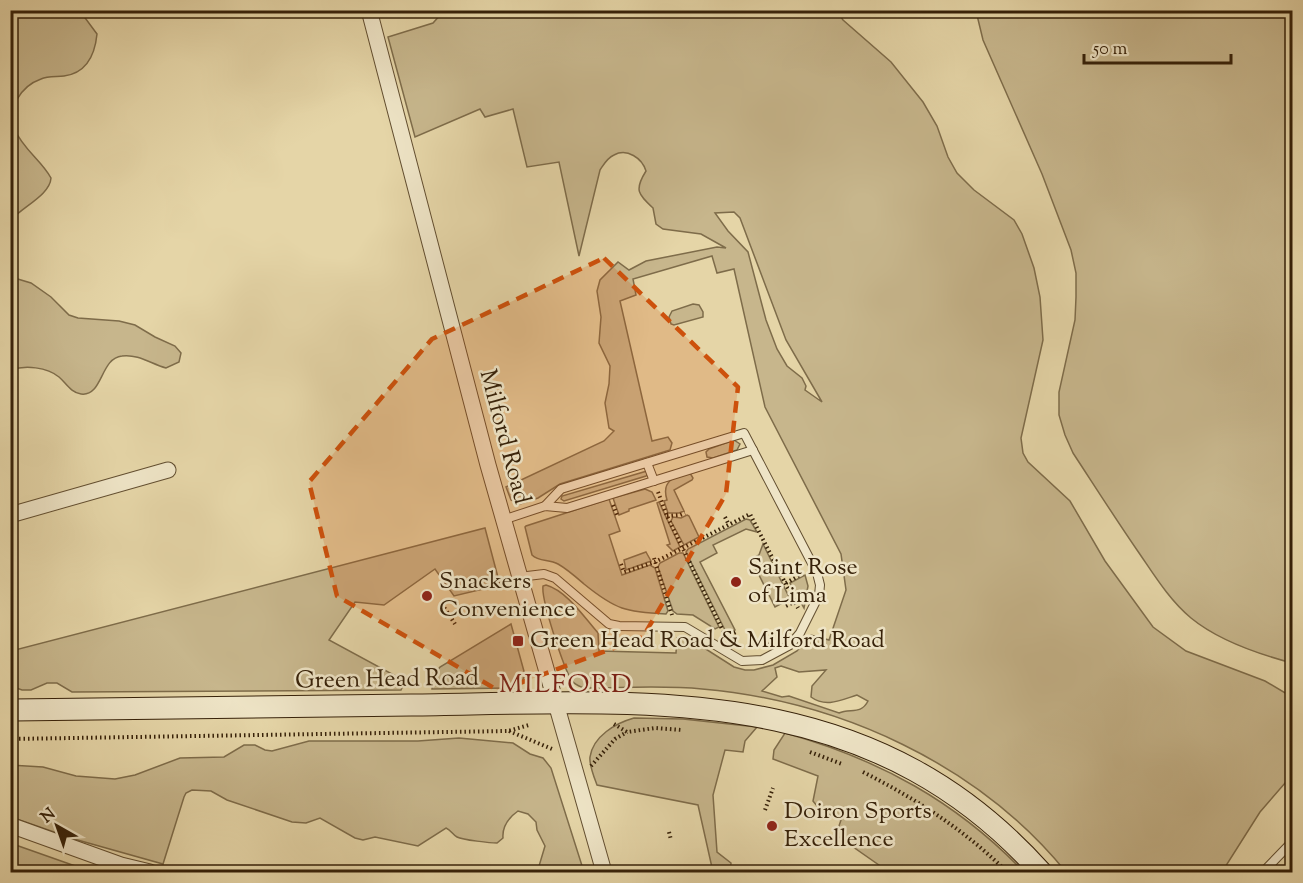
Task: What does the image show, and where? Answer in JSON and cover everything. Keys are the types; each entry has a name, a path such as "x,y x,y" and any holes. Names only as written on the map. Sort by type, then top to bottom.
{"street":[{"name":"Milford Road","path":"369,10 503,520 604,873"},
{"path":"10,515 168,470"},
{"name":"Green Head Road","path":"10,710 554,702 715,709 779,720 851,741 907,767 948,791 993,825 1041,873"},
{"path":"10,825 121,866 150,873"}],"lane":[{"path":"519,577 544,574 555,578 613,626 675,627 691,630 742,661 762,660 790,645 801,633 819,595 819,580 814,567 744,433 561,489 544,506"},
{"path":"503,520 544,506 567,507 753,450"},
{"path":"647,463 654,481"},
{"path":"1263,873 1293,842"}],"path":[{"path":"654,481 667,516 726,637"},
{"path":"667,516 685,513"},
{"path":"621,564 624,572 683,549 750,514 799,608 795,616"},
{"path":"725,517 729,525"},
{"path":"654,560 675,627"},
{"path":"786,583 814,567"},
{"path":"786,606 796,602"},
{"path":"442,604 455,624"},
{"path":"766,642 773,639"},
{"path":"10,739 508,731 537,723 560,723"},
{"path":"603,723 614,723 627,732"},
{"path":"577,784 604,751 619,736 627,732 655,728 689,730"},
{"path":"508,731 569,756"},
{"path":"806,751 844,764"},
{"path":"853,768 904,793 955,826 1007,873"},
{"path":"765,810 773,788"},
{"path":"669,832 671,840"}],"highlighted area":[{"path":"604,258 738,387 726,494 643,637 499,691 337,596 309,482 432,339"}],"shaded area":[{"path":"11,10 80,11 97,34 92,55 84,67 72,74 47,77 34,82 17,99 12,114 18,137 51,178 46,190 11,220"},
{"path":"461,10 837,11 843,20 891,62 923,102 937,126 948,157 957,173 974,190 1014,220 1022,234 1034,268 1040,297 1043,340 1021,438 1023,453 1028,462 1070,501 1105,561 1153,627 1186,651 1265,681 1292,697 1292,775 1260,812 1222,872 1066,872 1031,834 991,800 949,770 903,744 855,724 805,707 754,696 687,688 584,688 573,682 554,634 543,586 554,588 581,612 598,633 599,651 676,653 677,638 687,637 734,667 754,670 773,665 797,651 811,635 829,640 846,590 841,554 765,407 734,269 717,273 712,256 633,279 636,295 620,301 652,441 668,437 672,443 670,450 560,484 538,498 520,504 511,500 506,487 604,441 614,431 609,428 605,403 610,366 599,343 601,317 597,291 600,280 618,262 629,270 646,261 717,247 726,248 701,234 663,229 656,224 653,208 639,191 646,171 644,166 638,158 619,153 609,158 600,170 579,256 559,162 527,167 513,109 485,117 480,109 415,137 388,37 433,23 442,13","holes":["734,212 740,218 786,340 822,402 805,390 806,386 802,378 787,366 777,349 766,320 748,252 715,213","781,666 799,672 826,670 812,686 811,697 817,700 828,703 857,695 868,701 859,710 839,713 789,696 782,697 762,691 777,677 775,668"]},
{"path":"976,11 1292,11 1292,663 1252,651 1226,640 1202,626 1183,611 1155,577 1073,453 1059,415 1059,392 1075,320 1076,273 1071,250 1042,174 983,40"},
{"path":"11,277 31,283 51,297 69,315 135,325 175,346 181,353 179,362 166,368 134,356 115,358 109,363 94,390 81,394 71,390 59,377 48,371 29,367 11,370"},
{"path":"693,304 699,305 703,317 671,324 669,317 672,311"},
{"path":"734,440 740,444 737,450 713,458 707,457 706,452 709,449"},
{"path":"647,471 646,476 564,501 561,499 562,496"},
{"path":"690,473 692,480 674,490 684,511 668,513 664,501 667,500 667,484 674,478"},
{"path":"645,489 652,492 656,500 629,509 619,515 613,498"},
{"path":"609,499 620,531 609,535 622,575 650,565 655,568 668,611 666,614 622,608 595,593 555,562 538,559 532,555 526,526"},
{"path":"659,502 680,547 673,551 667,545 670,544 657,503"},
{"path":"687,515 699,537 684,545 671,521 673,517 681,518"},
{"path":"746,519 750,520 757,532 746,529 713,545 717,553 700,562 735,630 727,634 686,552"},
{"path":"485,528 500,585 454,596 435,569 384,605 355,602 329,640 405,681 401,690 72,692 57,683 47,683 31,690 11,686 11,651"},
{"path":"763,544 790,599 775,607 751,559 759,555"},
{"path":"646,552 651,561 626,570 624,560"},
{"path":"683,553 719,627 715,629 693,615 677,614 673,611 658,567 660,563"},
{"path":"805,575 808,586 804,608 790,583"},
{"path":"511,624 525,675 521,684 516,688 432,689 433,676 440,667"},
{"path":"634,718 683,719 757,727 745,741 743,752 725,750 713,795 717,852 731,863 730,872 713,872 698,805 597,785 590,760 592,750 606,732"},
{"path":"785,733 853,756 915,786 972,824 1024,872 889,872 836,835 841,820 821,811 813,801 818,776 773,759 774,750"},
{"path":"459,738 513,743 530,754 543,758 551,768 584,872 539,872 545,846 537,830 536,822 528,814 518,811 506,823 503,838 497,843 460,838 446,828 418,846 375,837 363,840 355,838 320,818 306,823 292,822 227,800 211,791 192,790 184,797 163,864 74,839 11,817 10,765 43,767 76,776 115,779 135,775 180,758 224,757 244,745 255,745 272,751 309,741 418,741"},
{"path":"10,843 81,868 80,872 11,872"}],"place":[{"name":"Saint Rose of Lima","path":"736,582"},
{"name":"Snackers Convenience","path":"427,596"},
{"name":"Green Head Road & Milford Road","path":"518,641"},
{"name":"Doiron Sports Excellence","path":"772,826"}],"district":[{"name":"MILFORD","path":"566,685"}]}
